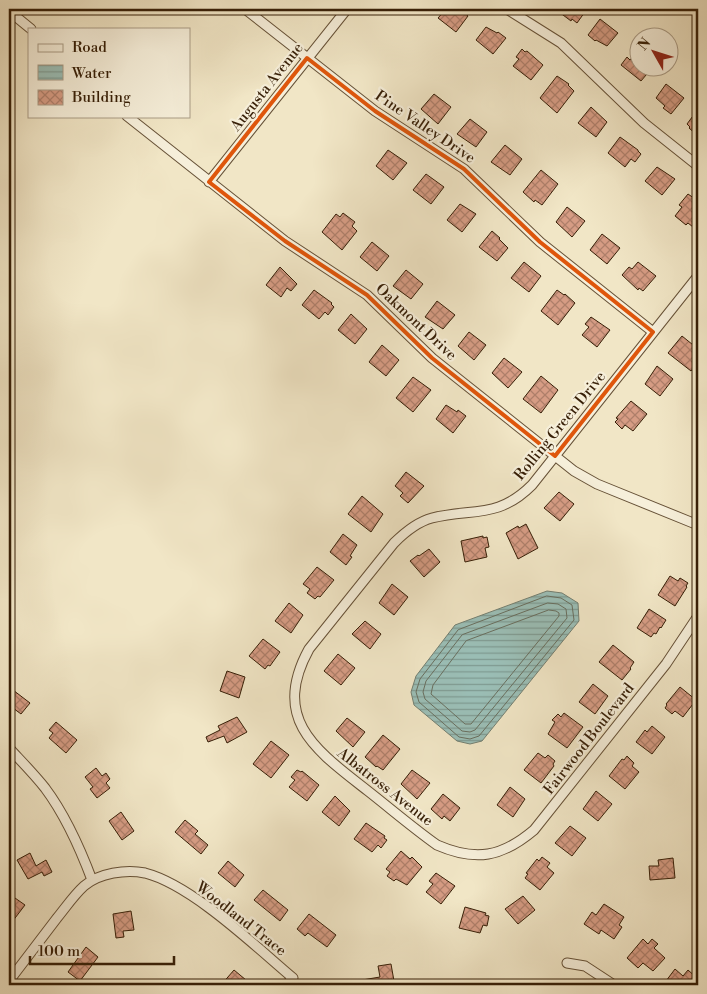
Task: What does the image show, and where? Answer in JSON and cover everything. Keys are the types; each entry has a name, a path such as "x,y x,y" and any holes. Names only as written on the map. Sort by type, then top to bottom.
{"street":[{"name":"Pine Valley Drive","path":"245,9 375,111 464,169 540,242 653,332"},
{"name":"Augusta Avenue","path":"209,182 347,9"},
{"path":"507,9 561,43 644,123 698,166"},
{"path":"9,11 30,28"},
{"name":"Oakmont Drive","path":"129,118 285,241 366,295 432,358 574,471 597,484 698,525"},
{"name":"Rolling Green Drive","path":"296,707 295,694 298,672 309,649 404,532 431,518 496,509 522,495 532,485 698,276"},
{"name":"Fairwood Boulevard","path":"483,855 513,846 534,830 666,664 698,616"},
{"name":"Albatross Avenue","path":"296,707 302,728 316,748 347,775 438,845 467,854 483,855"},
{"path":"9,748 45,788 59,808 75,838 92,880 83,886 9,981"},
{"name":"Woodland Trace","path":"92,880 109,873 143,873 156,877 195,898 293,978 286,985"},
{"path":"567,963 585,966 614,985"}],"highlighted area":[{"path":"307,58 375,111 464,169 540,242 653,332 555,456 432,358 367,295 285,241 209,182"}],"water":[{"path":"547,591 562,593 578,603 579,621 482,741 470,744 457,741 414,705 411,692 416,676 455,625"}],"building":[{"path":"446,9 460,9 468,16 456,32 438,18"},
{"path":"555,9 587,9 577,23 572,19 571,21"},
{"path":"600,19 618,33 607,46 595,41 588,35"},
{"path":"486,27 506,38 493,54 476,40"},
{"path":"522,49 543,65 531,80 513,66 519,59 516,57"},
{"path":"627,57 630,60 630,72 621,65"},
{"path":"557,76 569,84 574,91 557,113 540,98"},
{"path":"666,84 684,98 671,114 663,108 665,106 656,98"},
{"path":"434,94 451,107 438,124 421,109"},
{"path":"591,107 607,122 596,137 578,123"},
{"path":"698,109 698,136 687,124"},
{"path":"470,119 487,132 476,147 457,134"},
{"path":"620,137 641,154 635,162 631,159 625,167 608,153"},
{"path":"505,145 522,159 510,175 491,162"},
{"path":"388,150 407,163 393,180 376,166"},
{"path":"657,167 675,179 662,195 645,181"},
{"path":"541,170 558,184 542,205 535,200 534,202 523,192"},
{"path":"426,174 444,187 431,204 413,190"},
{"path":"688,194 698,201 698,221 693,227 688,223 686,225 675,216 682,207 679,205"},
{"path":"460,204 476,214 462,232 447,220"},
{"path":"567,207 585,221 572,237 556,222"},
{"path":"343,213 355,222 352,226 357,231 342,250 322,232 336,214 340,217"},
{"path":"492,231 508,248 497,261 479,247"},
{"path":"602,234 620,248 607,264 590,250"},
{"path":"372,242 389,256 377,271 360,257"},
{"path":"524,262 541,276 529,292 511,278"},
{"path":"638,262 656,276 643,291 639,288 638,290 622,275 629,267 632,269"},
{"path":"280,267 297,284 291,291 287,288 281,297 266,285"},
{"path":"406,270 423,284 411,299 393,286"},
{"path":"314,290 332,303 334,307 328,315 325,312 319,319 302,305"},
{"path":"557,290 575,303 558,325 541,311"},
{"path":"437,301 455,315 443,329 425,317"},
{"path":"351,314 367,329 355,344 338,330"},
{"path":"591,317 610,330 597,347 582,335 589,327 585,324"},
{"path":"469,332 486,345 474,360 458,346"},
{"path":"682,336 698,349 698,362 691,371 668,353"},
{"path":"382,345 399,360 386,376 369,362"},
{"path":"504,358 522,372 508,388 492,373"},
{"path":"657,366 673,379 660,396 645,384"},
{"path":"541,376 558,390 541,413 523,399"},
{"path":"413,377 431,390 413,412 396,398"},
{"path":"631,401 647,414 633,431 625,425 622,429 615,422 618,419 616,418"},
{"path":"446,405 466,416 453,433 436,419"},
{"path":"406,472 424,486 408,503 400,496 403,493 395,486"},
{"path":"559,492 574,504 560,521 544,508"},
{"path":"362,496 383,514 371,532 348,514"},
{"path":"526,524 538,548 518,559 506,533"},
{"path":"343,534 357,545 346,565 330,552"},
{"path":"483,536 483,538 487,537 489,547 485,548 487,557 465,562 461,541"},
{"path":"429,549 440,562 424,577 410,561"},
{"path":"317,567 334,580 320,597 318,596 315,599 307,593 310,589 303,584"},
{"path":"670,576 678,581 680,578 688,583 675,606 658,595"},
{"path":"392,584 408,597 394,615 379,603"},
{"path":"289,603 303,615 291,633 275,621"},
{"path":"649,609 666,620 656,634 654,633 651,637 637,628"},
{"path":"365,621 381,634 370,649 352,634"},
{"path":"263,639 280,652 270,666 268,665 265,669 249,656"},
{"path":"613,645 634,662 622,680 599,662"},
{"path":"338,654 355,668 341,685 324,671"},
{"path":"227,671 245,677 239,698 220,691"},
{"path":"593,684 608,696 595,714 579,702"},
{"path":"9,687 30,703 21,714 9,705"},
{"path":"680,687 696,700 683,717 675,711 672,714 665,708 666,704"},
{"path":"564,713 583,727 567,748 548,734 555,722 552,720 558,714 561,717"},
{"path":"237,717 247,732 227,743 224,736 208,742 206,737 220,730 218,726"},
{"path":"347,718 365,732 353,747 336,731"},
{"path":"56,722 77,740 66,753 49,738 53,733 49,730"},
{"path":"652,726 665,737 652,754 636,742 645,730 647,732"},
{"path":"383,735 400,749 383,770 376,767 365,757"},
{"path":"271,741 289,755 271,778 253,764"},
{"path":"538,753 545,758 548,755 555,761 554,766 541,783 524,770"},
{"path":"627,756 634,763 632,766 639,772 625,789 609,776 622,759 624,760"},
{"path":"96,768 102,776 106,773 110,779 106,783 110,788 97,798 90,789 93,787 85,777"},
{"path":"297,770 302,771 319,785 307,801 289,787 295,780 291,777"},
{"path":"412,770 430,783 417,799 401,784"},
{"path":"510,787 525,799 513,817 497,805"},
{"path":"596,791 612,804 598,821 583,809"},
{"path":"443,794 460,808 450,821 444,816 442,819 431,809"},
{"path":"335,796 350,811 339,826 322,812"},
{"path":"121,812 134,831 122,840 109,821"},
{"path":"185,820 198,831 195,834 208,845 201,854 175,832"},
{"path":"366,823 385,836 384,838 387,840 381,848 378,845 372,852 354,839"},
{"path":"570,826 586,838 572,856 555,843"},
{"path":"401,851 410,859 412,857 422,867 407,885 396,879 394,881 387,876 390,872 386,869"},
{"path":"30,853 36,866 46,860 52,872 44,876 42,872 28,879 17,860"},
{"path":"542,857 550,863 547,867 554,873 540,890 525,878 528,874 526,873 537,859 539,861"},
{"path":"673,858 675,878 650,880 649,866 659,866 658,860"},
{"path":"228,861 244,875 235,887 218,873"},
{"path":"436,873 455,886 441,904 426,892 433,884 429,881"},
{"path":"263,890 288,910 280,921 254,900"},
{"path":"523,896 535,910 518,924 505,909"},
{"path":"15,898 25,905 9,926 9,905"},
{"path":"604,904 624,917 619,925 622,927 614,939 601,930 599,934 584,924 592,912 596,915"},
{"path":"465,907 486,913 485,915 489,916 487,926 483,925 480,933 459,928"},
{"path":"131,911 134,930 123,931 124,937 116,938 113,914"},
{"path":"309,914 336,935 327,947 308,933 305,936 297,929"},
{"path":"643,939 648,944 652,939 658,944 654,948 665,958 653,971 643,963 638,968 627,958"},
{"path":"86,947 98,957 80,981 68,972"},
{"path":"391,964 394,981 382,983 383,985 357,985 356,981 380,977 378,966"},
{"path":"675,969 683,976 688,970 698,979 698,985 663,985"},
{"path":"234,970 246,980 241,985 221,985"}]}
